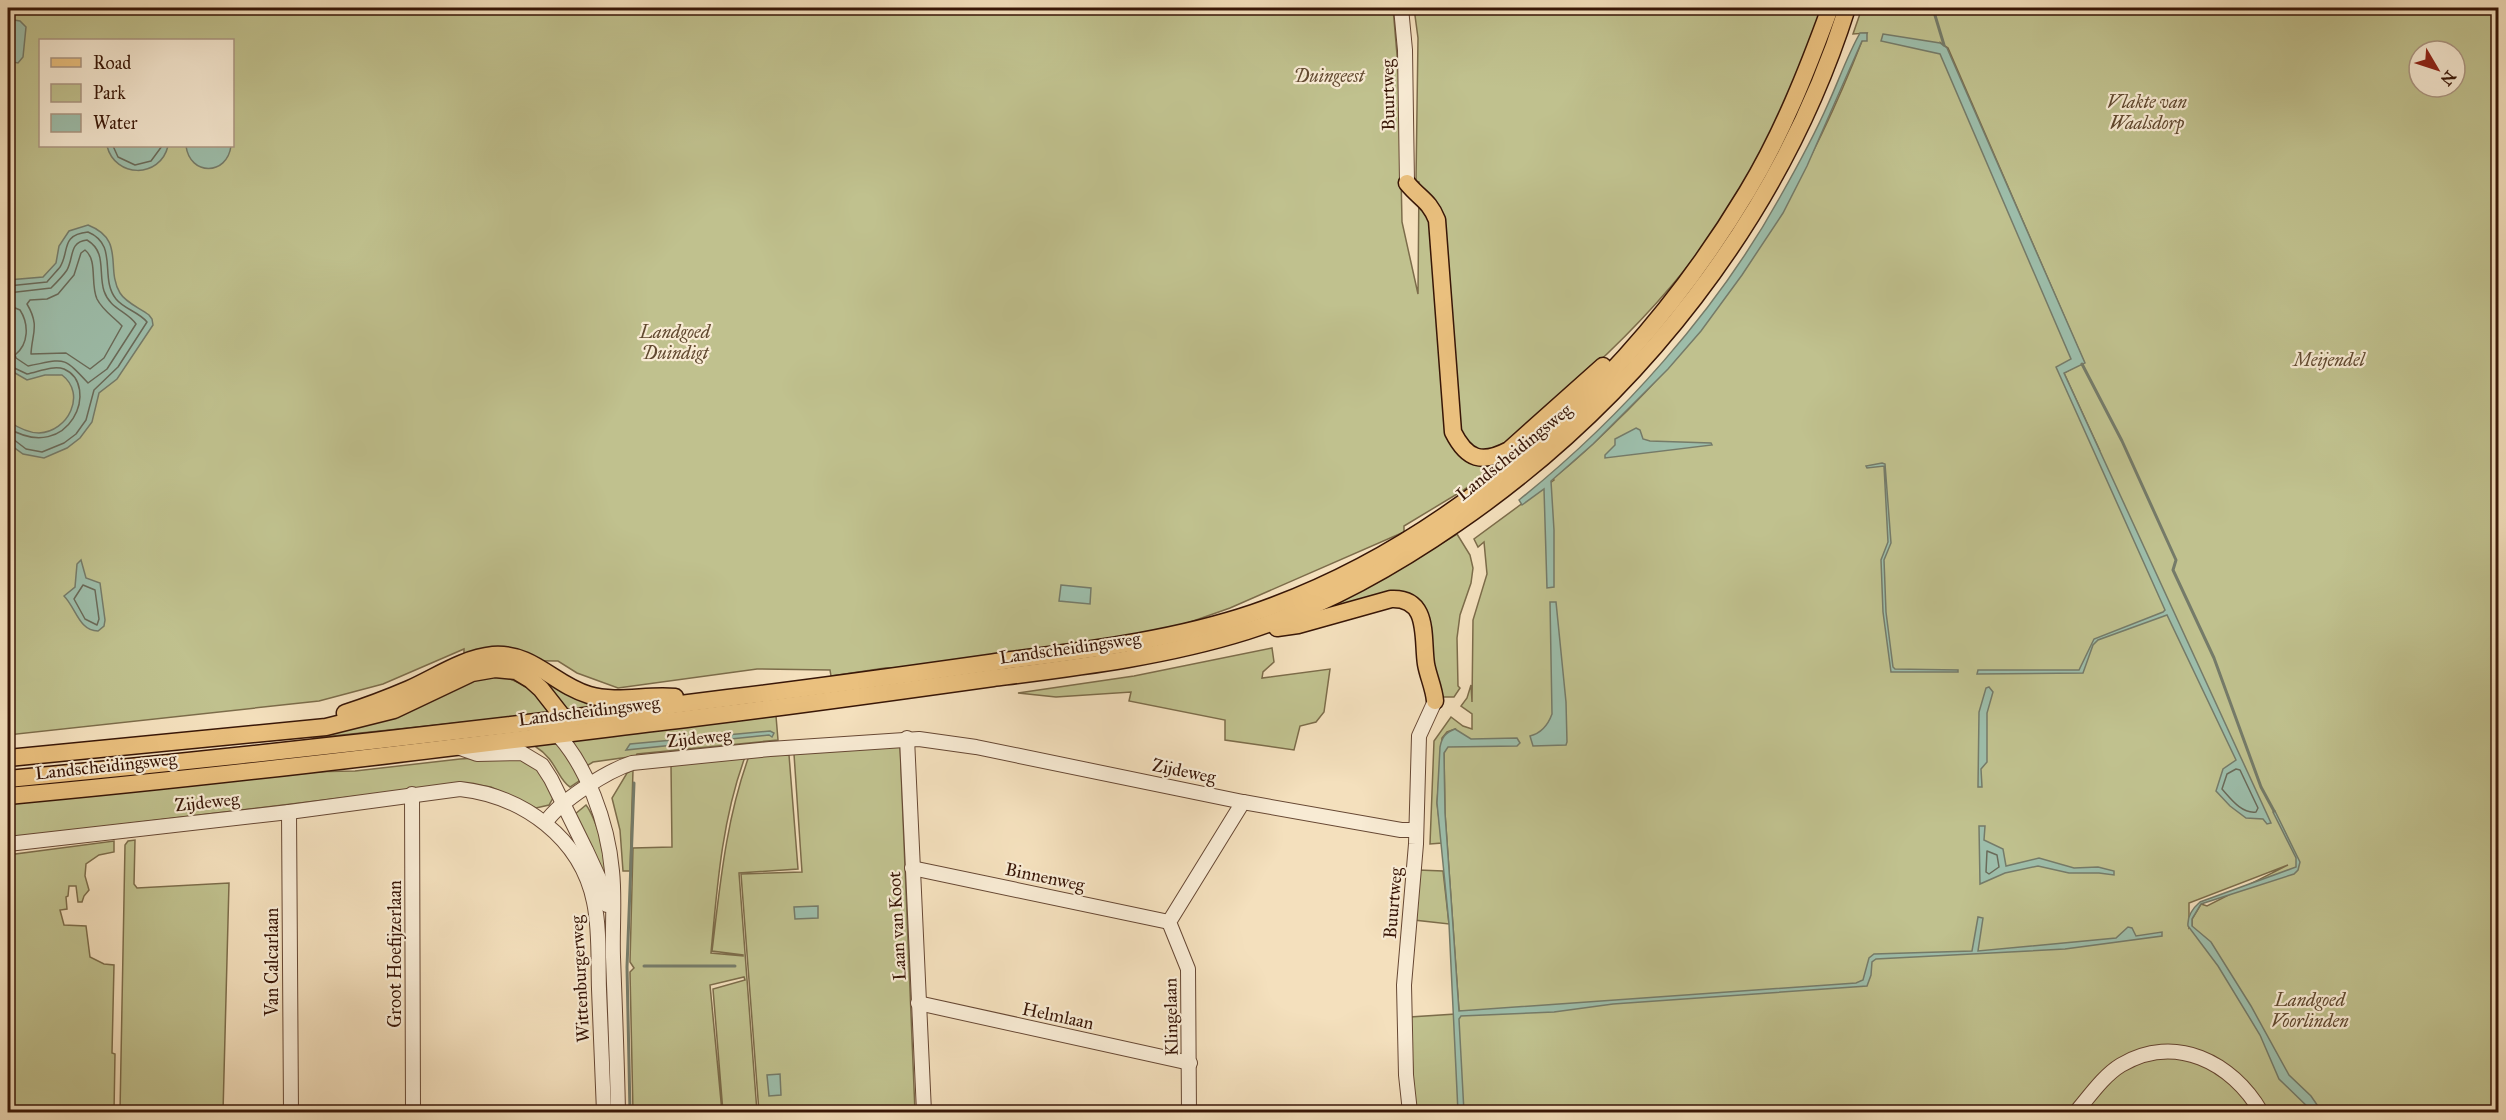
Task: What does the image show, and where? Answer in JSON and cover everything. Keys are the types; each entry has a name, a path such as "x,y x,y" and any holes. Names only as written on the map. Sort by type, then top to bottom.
{"main road":[{"name":"Landscheidingsweg","path":"8,779 538,722 580,732 1148,640 1195,630 1253,613 1311,591 1418,532 1489,482 1550,432 1599,385 1636,345 1707,254 1749,188 1779,131 1810,63 1830,8"},
{"name":"Landscheidingsweg","path":"8,796 457,747 712,700 774,700 1150,656 1246,632 1316,606 1363,582 1424,546 1500,494 1557,447 1651,353 1720,263 1762,197 1794,136 1820,79 1847,8"},
{"path":"1407,183 1415,193 1432,206 1437,220 1453,432 1459,445 1470,454 1483,459 1496,457 1509,450 1605,364 1636,345"},
{"path":"1246,632 1298,625 1390,599 1404,600 1415,607 1423,621 1426,664 1435,701"},
{"path":"277,730 363,708 461,663 495,655 523,659 574,689 596,697 663,696 712,700"},
{"path":"8,758 326,727 381,714 413,702 472,673 495,669 516,671 531,680 541,689 560,727"}],"street":[{"name":"Buurtweg","path":"1401,8 1405,50 1407,183"},
{"name":"Buurtweg","path":"1410,1113 1406,1075 1404,985 1412,911 1419,736 1435,701"},
{"name":"Wittenburgerweg","path":"560,727 590,786 600,812 612,871 618,1113"},
{"name":"Zijdeweg","path":"8,844 288,812 460,789 482,791 512,803 546,822 563,804 618,768 632,763 770,748 907,738 976,747 1243,802 1401,830 1415,830"},
{"name":"Laan van Koot","path":"907,738 924,1113"},
{"name":"Wittenburgerweg","path":"457,747 477,754 516,752 530,756 545,769 603,887 612,927"},
{"name":"Groot Hoefijzerlaan","path":"412,794 413,1113"},
{"path":"1169,922 1243,802"},
{"name":"Van Calcarlaan","path":"288,812 291,1113"},
{"name":"Wittenburgerweg","path":"546,822 587,877 594,902 604,1113"},
{"name":"Binnenweg","path":"912,868 1169,922"},
{"name":"Klingelaan","path":"1169,922 1188,969 1190,1113"},
{"name":"Helmlaan","path":"918,1004 1190,1063"},
{"path":"2076,1113 2101,1083 2121,1066 2155,1052 2173,1051 2201,1058 2232,1075 2254,1099 2261,1113"}],"green space":[{"name":"Landgoed Duindigt","path":"8,8 1393,8 1399,78 1402,222 1418,294 1419,182 1416,181 1418,38 1414,8 1823,8 1786,98 1755,165 1726,214 1687,267 1643,317 1596,364 1537,419 1498,446 1507,459 1462,491 1404,526 1404,532 1230,608 1162,632 919,667 885,668 831,676 830,670 757,669 618,688 577,673 558,661 464,660 464,649 383,684 319,701 8,735"},
{"path":"1862,8 2498,8 2498,1112 1415,1112 1410,1017 1471,1013 1471,1011 1459,1011 1445,813 1444,753 1455,729 1447,732 1442,738 1437,803 1442,843 1430,844 1434,741 1451,717 1463,726 1472,729 1472,714 1461,706 1467,698 1471,685 1472,702 1473,620 1487,574 1484,542 1478,547 1474,539 1554,480 1553,478 1591,446 1666,370 1702,327 1764,239 1792,192 1817,144 1867,33 1853,34","holes":["1941,43 1948,48 2084,362 2064,373 2100,451 2061,370 2079,361","2288,865 2207,906 2201,904 2189,928 2189,903"]},
{"path":"1457,534 1470,555 1473,568 1471,583 1460,615 1457,638 1458,686 1460,688 1454,697 1439,697 1421,604 1299,617 1393,573"},
{"path":"1272,648 1274,662 1263,672 1262,678 1330,669 1324,712 1316,722 1300,726 1294,750 1225,740 1225,720 1129,701 1131,692 1056,697 1018,693 1134,676"},
{"path":"499,676 522,684 539,699 549,713 313,738 396,713 463,683"},
{"path":"554,680 591,699 592,709 568,712 548,685"},
{"path":"776,716 778,740 637,754 593,762 585,767 567,741"},
{"path":"559,741 579,774 579,781 570,787 548,757 536,747 536,743"},
{"path":"900,745 915,1112 759,1112 741,874 802,872 794,754"},
{"path":"789,755 798,869 739,873 757,1112 723,1112 713,989 745,980 744,977 710,985 722,1112 633,1112 630,972 634,968 630,962 633,848 672,847 671,765 745,757 726,829 718,878 711,953 743,956 712,951 729,828 749,756"},
{"path":"510,756 536,764 553,798 549,805 536,808 491,787 465,783 8,838 8,804 301,772 355,771 460,759"},
{"path":"633,770 630,871 623,871 620,830 612,798 627,773"},
{"path":"586,805 597,828 607,859 609,874 605,883 574,815"},
{"path":"135,840 134,884 137,888 229,883 223,1112 120,1112 125,845 128,841"},
{"path":"114,841 114,852 99,855 86,864 85,876 89,890 82,902 78,902 76,886 69,886 66,897 67,909 60,910 64,925 86,926 90,957 104,964 114,965 112,1053 115,1054 114,1112 8,1112 8,855"},
{"path":"1418,870 1443,871 1449,924 1414,920"}],"water":[{"path":"8,19 20,21 26,27 23,57 18,63 8,61"},
{"path":"1860,33 1867,33 1867,41 1862,41 1807,166 1783,213 1742,275 1701,331 1668,369 1593,444 1551,481 1554,587 1547,588 1544,489 1522,505 1519,500 1594,435 1629,399 1664,361 1727,281 1755,239 1799,163"},
{"path":"1883,34 1940,43 1947,48 2085,363 2064,373 2271,823 2267,824 2263,819 2246,818 2216,791 2223,769 2236,760 2167,615 2098,640 2093,645 2083,673 1977,674 1978,670 2079,670 2094,639 2165,610 2056,367 2071,359 1940,54 1881,41"},
{"path":"107,147 168,147 163,157 147,169 128,169 112,157"},
{"path":"186,147 231,147 223,163 216,167 201,167 189,156"},
{"path":"88,225 100,231 107,238 113,255 114,274 120,293 129,303 149,315 153,325 117,379 99,393 92,422 80,438 67,448 44,458 23,454 8,443 8,421 30,432 49,431 66,419 71,411 73,392 62,375 45,375 27,380 8,369 8,345 13,328 8,312 8,280 43,277 56,263 59,246 69,231"},
{"path":"1636,428 1640,430 1643,439 1650,441 1711,443 1712,445 1605,458 1605,455 1615,445 1615,439"},
{"path":"1885,464 1891,543 1884,560 1886,612 1893,667 1895,669 1958,670 1958,672 1891,672 1883,612 1881,560 1888,542 1884,466 1867,468 1866,466"},
{"path":"81,560 86,578 100,583 105,620 104,626 98,631 82,623 64,596 75,587 77,564"},
{"path":"1061,585 1091,588 1090,604 1059,601"},
{"path":"1550,602 1556,602 1566,702 1567,742 1566,745 1533,746 1530,736 1544,728 1552,714"},
{"path":"1989,687 1993,692 1987,713 1987,762 1981,769 1982,787 1978,787 1979,712 1986,688"},
{"path":"1455,729 1471,739 1517,738 1520,743 1517,746 1448,747 1444,753 1445,813 1459,1011 1856,983 1863,980 1869,958 1874,954 1972,951 1978,917 1983,918 1978,951 2116,938 2128,927 2132,928 2136,936 2162,932 2162,936 2065,949 1876,959 1872,962 1867,986 1613,1004 1554,1012 1461,1016 1459,1019 1464,1112 1458,1112 1449,924 1437,803 1440,747 1446,734"},
{"path":"770,731 774,733 772,737 769,735 626,750 630,744"},
{"path":"2275,811 2300,862 2298,870 2294,874 2201,904 2192,919 2192,926 2211,942 2251,1006 2289,1075 2311,1096 2322,1112 2313,1112 2279,1079 2260,1035 2218,966 2188,926 2191,912 2200,902 2296,867 2296,858 2273,812"},
{"path":"1979,826 1985,826 1984,840 2003,849 2006,866 2039,858 2074,868 2098,867 2114,871 2114,875 2069,873 2038,866 2005,873 1980,884"},
{"path":"818,906 818,918 795,919 794,907"},
{"path":"780,1074 781,1095 769,1096 767,1075"}],"waterway":[{"path":"1929,8 1934,12 1944,45"},
{"path":"2082,364 2122,441 2176,560 2173,570 2214,658 2261,787 2274,811"},
{"path":"630,1112 627,967 634,783"},
{"path":"644,966 735,966"}],"park label":[{"name":"Duingeest","path":"1329,76"},
{"name":"Vlakte van Waalsdorp","path":"2147,112"},
{"name":"Meijendel","path":"2329,360"},
{"name":"Landgoed Voorlinden","path":"2310,1010"}]}
